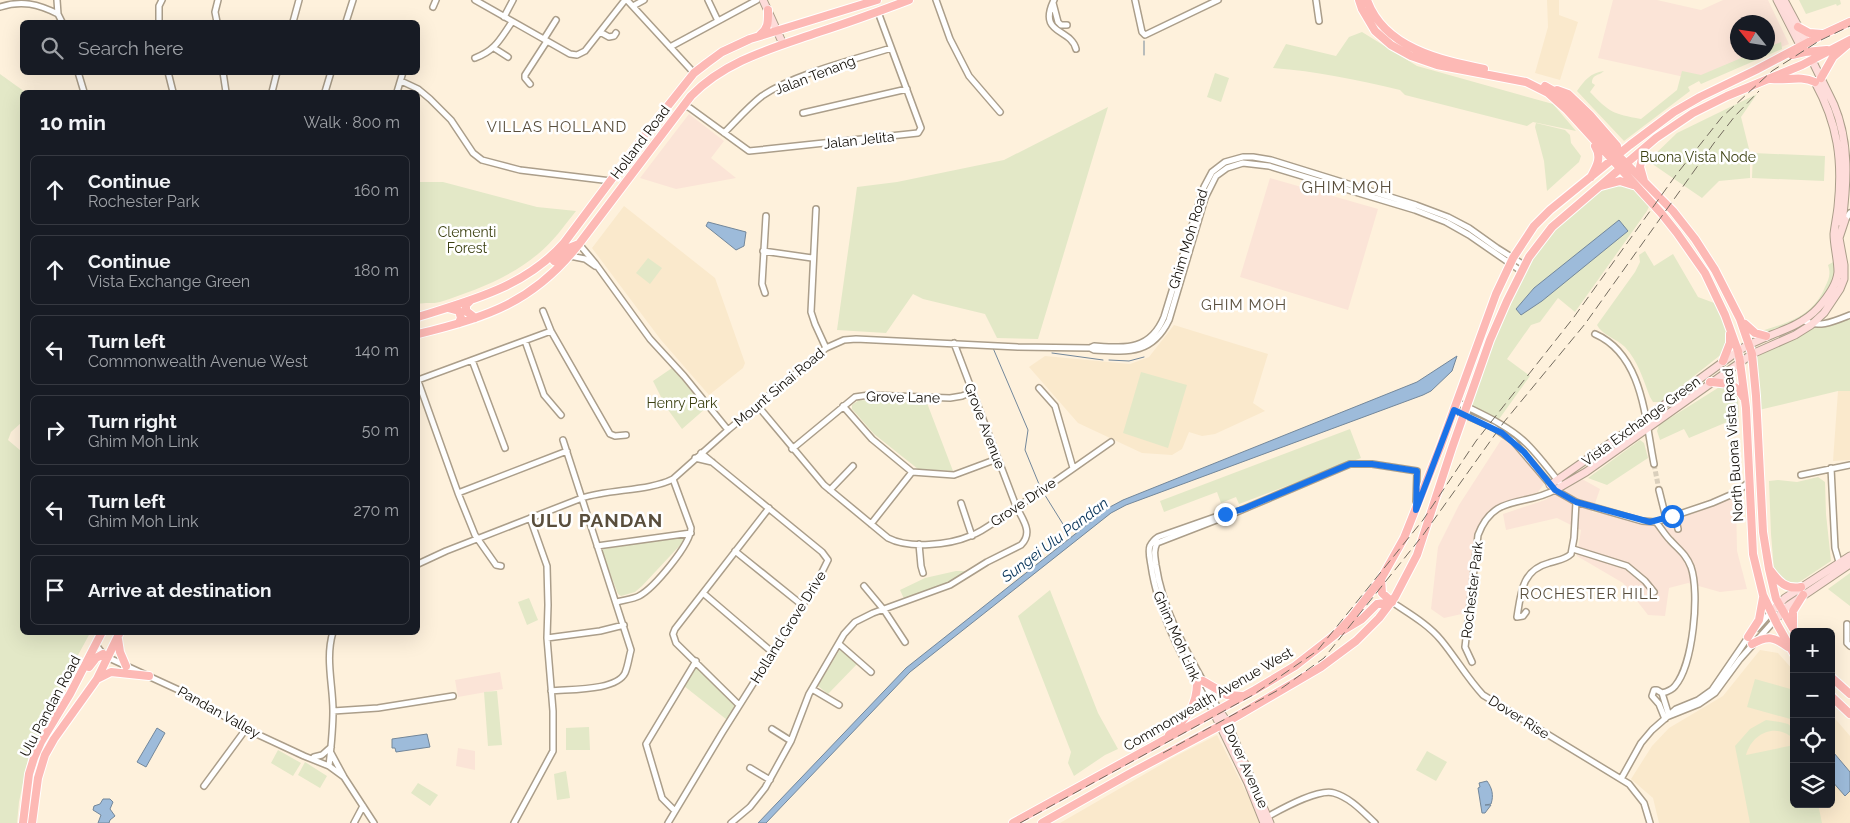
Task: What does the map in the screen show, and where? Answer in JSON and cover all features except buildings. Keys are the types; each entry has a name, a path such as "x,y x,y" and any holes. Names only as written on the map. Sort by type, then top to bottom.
{"main road":[{"name":"Holland Road","path":"420,316 470,301 538,269 551,257 589,211 694,73 722,52 760,35 777,32 877,0"},
{"name":"Holland Road","path":"420,333 503,308 526,295 548,278 570,256 684,106 700,87 714,76 745,59 783,44 909,0"},
{"name":"North Buona Vista Road","path":"1359,0 1375,31 1391,45 1411,56 1437,65 1505,77 1537,86 1558,101 1589,136 1615,158 1642,186 1705,273 1718,299 1738,351 1740,362 1745,400 1753,554 1763,595 1790,648"},
{"path":"1367,0 1380,26 1395,39 1414,49 1465,65 1532,80 1553,90 1566,93 1580,105 1617,146 1615,158"},
{"path":"760,35 768,24 768,10"},
{"path":"1802,65 1805,47 1824,34 1850,22"},
{"path":"1798,27 1809,33 1824,34"},
{"path":"1769,79 1802,78 1818,80 1834,57 1850,41"},
{"name":"Commonwealth Avenue West","path":"1042,823 1224,724 1334,658 1370,628 1392,602 1420,548 1452,448 1490,340 1523,268 1552,226 1645,147 1694,113 1727,96 1802,65 1850,41"},
{"path":"1805,47 1831,50"},
{"path":"1805,47 1812,60"},
{"name":"Commonwealth Avenue West","path":"1017,822 1245,696 1295,666 1336,634 1381,579 1404,538 1454,410 1488,315 1511,261 1522,242 1540,220 1657,124 1700,97 1805,47"},
{"path":"661,114 674,106 684,106"},
{"path":"1589,136 1599,154 1597,166 1590,178"},
{"path":"1597,188 1620,181 1642,186 1640,166 1645,147"},
{"name":"North Buona Vista Road","path":"1642,186 1673,211 1695,239 1715,270 1750,343 1756,396 1763,532 1769,568 1780,607 1793,628"},
{"path":"504,286 512,287 533,278 569,248 579,244"},
{"path":"470,301 466,305 466,311 475,318"},
{"path":"448,308 459,311 461,318 459,323"},
{"path":"1740,319 1752,332 1766,336"},
{"path":"1724,361 1730,343 1730,330"},
{"path":"1710,382 1732,384 1738,389 1745,400"},
{"path":"1769,568 1780,583 1802,591 1793,612 1794,628"},
{"path":"1381,579 1382,593 1392,602"},
{"path":"1750,641 1759,620 1763,595"},
{"path":"1336,634 1358,622 1377,604 1392,602"},
{"name":"Ulu Pandan Road","path":"23,823 29,774 34,758 101,635"},
{"path":"119,635 120,652 126,666"},
{"name":"Ulu Pandan Road","path":"32,823 38,778 45,755 54,739 97,679 106,656 119,635"},
{"path":"1750,641 1766,637 1775,639 1790,650"},
{"path":"70,694 76,689 92,662 106,656"},
{"path":"97,679 111,672 149,676"},
{"path":"1835,681 1850,694"},
{"path":"1162,742 1190,712 1197,698 1200,682 1227,695 1245,696"},
{"path":"1835,700 1850,714"}],"street":[{"path":"57,0 58,14 61,20"},
{"path":"159,20 159,6 162,0"},
{"path":"216,20 215,12 218,0"},
{"path":"293,20 299,0"},
{"path":"347,20 353,0"},
{"path":"433,7 436,0"},
{"path":"475,0 570,54 579,55 585,51 626,0 694,73"},
{"path":"504,17 513,0"},
{"path":"632,6 644,0"},
{"path":"708,0 718,21"},
{"path":"670,47 757,0"},
{"path":"763,0 783,44"},
{"path":"936,0 950,39 969,76 1000,112"},
{"path":"1136,0 1142,32 1145,34 1218,0"},
{"path":"1316,0 1319,21"},
{"path":"1777,0 1805,47"},
{"path":"1784,0 1798,27 1805,47"},
{"path":"0,7 10,2 28,1 58,14"},
{"path":"1054,1 1058,22 1061,25 1067,25"},
{"path":"1054,1 1049,12 1053,26 1072,42 1076,49"},
{"name":"Jalan Jelita","path":"684,106 690,108 749,151 754,152 918,134 921,128 878,12"},
{"path":"530,84 524,78 525,75 556,20"},
{"path":"475,58 487,54 494,48 512,22"},
{"path":"600,32 609,36 614,36 616,33"},
{"path":"494,48 508,57"},
{"name":"Jalan Tenang","path":"724,134 750,106 764,95 781,86 818,71 891,48"},
{"path":"1812,60 1818,80 1834,106 1844,190 1842,229"},
{"path":"79,75 83,90"},
{"path":"169,75 172,90"},
{"path":"223,75 226,90"},
{"path":"272,90 276,75"},
{"path":"326,90 330,75"},
{"path":"398,90 402,75"},
{"path":"400,81 419,90"},
{"path":"803,113 908,89"},
{"path":"420,91 451,120 473,153 482,160 520,170 611,181"},
{"path":"1837,125 1849,169 1844,190"},
{"name":"Ghim Moh Road","path":"954,344 1134,351 1152,342 1164,330 1169,320 1205,198 1214,174 1243,163 1269,166 1446,222 1523,268"},
{"name":"Vista Exchange Green","path":"1556,486 1738,351 1750,343 1777,333 1803,320 1818,308 1834,285 1838,274 1834,233 1844,190"},
{"path":"816,209 812,258 811,312 826,348"},
{"path":"1842,229 1850,213"},
{"path":"765,293 762,284 766,216"},
{"name":"Vista Exchange Green","path":"1556,486 1647,428 1752,354 1795,335 1829,308 1844,280 1840,238 1842,229"},
{"path":"579,244 650,340 669,359 728,430"},
{"path":"763,251 812,258"},
{"path":"570,256 584,259 597,268"},
{"path":"543,311 551,331 610,434 615,436 626,435"},
{"path":"1803,320 1811,324 1826,323 1850,315"},
{"path":"420,379 551,331"},
{"path":"1595,334 1615,346 1626,359 1635,379 1646,418 1654,464"},
{"name":"Mount Sinai Road","path":"673,479 695,458 826,348 844,340 876,339 954,344"},
{"path":"525,341 544,395 561,415"},
{"name":"Grove Avenue","path":"731,823 750,807 770,780 791,741 812,689 844,634 859,619 950,585 987,562 1021,545 1028,535 1027,527 1016,508 954,344"},
{"path":"472,360 505,448"},
{"path":"420,386 458,493 477,538 496,565 501,566"},
{"path":"1039,388 1055,406 1073,468"},
{"name":"Grove Lane","path":"792,448 843,406 861,395 950,398 972,392"},
{"path":"1457,402 1466,411 1513,441 1556,486 1576,502 1642,521 1656,522 1712,503 1735,493 1748,483"},
{"name":"Grove Drive","path":"757,405 830,490 892,540 919,544 946,544 972,536 1111,442"},
{"path":"843,406 872,439 912,472 954,475 997,459"},
{"path":"1454,410 1466,411 1497,422 1519,437 1527,444 1556,486"},
{"path":"551,691 610,685 621,678 625,672 631,650 563,440"},
{"path":"458,493 567,451"},
{"name":"Holland Grove Drive","path":"668,823 821,575 828,560 822,552 701,453"},
{"name":"Holland Grove Drive","path":"695,458 713,462"},
{"name":"Ghim Moh Link","path":"1217,712 1162,609 1149,551 1155,539 1199,522 1234,512 1350,464 1372,464 1417,471 1416,510"},
{"path":"1801,475 1850,465"},
{"path":"830,490 853,466"},
{"path":"1831,468 1835,548 1839,562"},
{"path":"871,524 912,472"},
{"path":"420,563 477,538 597,493 662,484 673,479 691,528 691,533 678,556 650,587 640,595 617,602"},
{"name":"Rochester Park","path":"1472,662 1465,647 1478,535 1482,524 1492,513 1506,504 1540,496 1556,486"},
{"path":"1659,490 1666,518"},
{"path":"1735,493 1749,497"},
{"path":"1526,612 1523,616 1517,616 1526,578 1530,573 1543,565 1568,557 1573,549 1576,502"},
{"name":"Grove Drive","path":"961,503 972,536"},
{"path":"740,705 676,643 673,634 674,629 769,508"},
{"path":"1675,515 1678,530"},
{"path":"514,823 553,751 547,638 547,566 530,518"},
{"path":"1656,522 1669,540 1686,556 1692,570 1695,595 1691,642 1682,672 1672,689 1662,693 1656,690 1651,694 1667,717"},
{"path":"597,546 691,533"},
{"path":"919,544 923,574"},
{"path":"1573,549 1627,566 1645,581 1654,592"},
{"path":"735,551 802,605"},
{"path":"1621,779 1641,742 1676,709 1698,700 1712,690 1750,641 1780,607 1839,562 1850,556"},
{"path":"1802,591 1850,564"},
{"path":"864,586 884,610 905,642"},
{"path":"703,593 772,652"},
{"name":"Dover Rise","path":"1392,602 1432,631 1441,640 1470,681 1483,695 1621,779 1639,795 1644,803 1650,823"},
{"path":"1847,624 1847,643 1850,646"},
{"path":"547,638 600,631 624,625"},
{"path":"330,766 333,711 329,663 332,635"},
{"path":"838,644 871,672"},
{"name":"Pandan Valley","path":"96,645 106,656 183,692 246,729 330,766 344,777"},
{"path":"675,811 662,798 646,744 696,661"},
{"path":"812,689 839,705"},
{"path":"1662,693 1667,717"},
{"path":"333,711 378,708 453,696"},
{"name":"Dover Avenue","path":"1217,712 1266,820"},
{"path":"204,786 246,729"},
{"path":"772,729 791,741"},
{"path":"304,756 320,756 331,750"},
{"path":"331,750 344,777 374,823"},
{"path":"750,768 770,780"},
{"path":"1266,820 1318,794 1328,792 1347,798 1375,823"},
{"path":"354,823 364,806"}],"shaded area":[{"path":"1547,0 1559,0 1559,15 1578,22 1560,80 1535,73 1548,27"},
{"path":"1613,0 1657,0 1701,10 1723,0 1768,0 1789,44 1775,50 1775,15 1730,15 1730,60 1749,60 1698,80 1598,58"},
{"path":"689,114 724,141 711,158 736,178 676,189 640,178"},
{"path":"1270,178 1378,209 1348,310 1240,277"},
{"path":"624,206 715,278 745,363 743,368 709,395 661,340 592,248"},
{"path":"1174,325 1268,354 1253,403 1265,411 1215,434 1202,436 1189,432 1182,449 1172,455 1142,453 1078,423 1029,367 1045,356 1130,364 1149,357"},
{"path":"1838,391 1850,391 1850,460 1833,461"},
{"path":"1501,440 1506,440 1525,455 1537,470 1544,484 1538,492 1497,507 1486,516 1478,533 1466,613 1444,618 1431,609 1438,547 1459,505"},
{"path":"1582,479 1600,489 1592,512 1610,515 1642,525 1663,523 1709,508 1729,499 1736,499 1737,551 1747,589 1720,592 1688,583 1669,588 1665,616 1648,615 1623,583 1577,556 1581,530 1557,518 1506,530 1503,514 1545,500"},
{"path":"1760,650 1778,653 1790,666 1790,808 1835,808 1835,719 1850,736 1850,823 1659,823 1653,798 1631,779 1652,746 1669,728 1723,696"},
{"path":"500,672 503,689 458,697 455,680"},
{"path":"1217,735 1262,823 1060,823 1176,756"},
{"path":"458,748 475,751 475,770 456,766"}],"green space":[{"path":"1799,0 1840,0 1841,4 1806,14"},
{"path":"1362,32 1417,66 1553,104 1576,131 1533,122 1527,126 1405,95 1400,90 1353,79 1273,68 1286,44 1336,56 1349,37"},
{"path":"1781,42 1782,49 1775,52 1775,44"},
{"path":"1736,60 1757,60 1701,84 1699,81 1688,87 1690,91 1624,141 1577,91 1588,78 1595,73 1604,71 1593,78 1592,83 1595,85 1590,92 1612,111 1641,119 1677,90 1682,71 1701,75"},
{"path":"1215,73 1229,78 1221,102 1207,97"},
{"path":"0,74 22,90 20,90 20,424 11,432 8,440 20,450 20,635 89,635 64,681 52,711 29,754 19,802 17,823 0,823"},
{"name":"Buona Vista Node","path":"1757,94 1741,117 1750,153 1750,178 1719,181 1702,198 1648,161 1677,133"},
{"path":"1108,107 1038,339 997,338 985,314 923,299 913,294 886,333 837,330 857,187 897,182 1004,160"},
{"path":"1536,123 1565,130 1570,135 1571,143 1581,156 1579,162 1547,191 1544,161 1535,127"},
{"path":"1753,153 1825,156 1824,181 1752,178"},
{"name":"Clementi Forest","path":"420,182 443,182 537,207 576,211 549,244 516,270 453,298 437,303 420,304"},
{"path":"1610,183 1632,184 1651,202 1647,211 1575,312 1558,298 1540,322 1531,325 1507,359 1530,376 1497,422 1468,407 1507,301 1552,227"},
{"path":"1645,251 1654,266 1673,254 1698,297 1717,304 1728,331 1729,340 1723,353 1660,402 1653,402 1650,397 1640,370 1630,352 1622,344 1602,332 1597,325 1635,272 1640,262 1639,255"},
{"path":"648,258 662,268 650,284 636,273"},
{"path":"1840,258 1841,266 1818,308 1777,333 1755,333 1786,323 1805,313 1813,306 1820,298 1828,281 1828,265"},
{"path":"1850,317 1850,391 1838,391 1759,410 1752,354 1811,325"},
{"name":"Henry Park","path":"672,368 706,408 682,429 666,407 653,381"},
{"path":"1141,372 1187,385 1168,448 1123,433"},
{"path":"1721,386 1729,387 1738,397 1739,417 1689,438 1684,429 1660,440 1657,431 1659,425"},
{"path":"859,400 927,403 953,471 918,469 874,434 852,409 852,405"},
{"path":"1350,429 1361,458 1239,504 1236,497 1221,503 1217,492 1164,512 1160,501"},
{"path":"1640,440 1644,443 1648,458 1607,485 1588,478"},
{"path":"1818,477 1825,482 1831,561 1798,583 1785,581 1774,570 1769,481 1797,482"},
{"path":"683,537 685,540 642,586 635,592 621,596 618,594 602,552 603,549"},
{"path":"956,571 973,571 950,585 905,601 900,590 925,578"},
{"path":"1850,573 1850,606 1828,589"},
{"path":"1050,590 1098,713 1118,749 1105,755 1074,776 1068,763 1071,752 1018,616"},
{"path":"529,598 538,620 527,625 518,602"},
{"path":"843,644 860,661 828,694 818,686"},
{"path":"697,665 741,707 731,723 684,686"},
{"path":"1755,679 1790,689 1790,719 1747,707"},
{"path":"497,691 502,745 488,746 484,692"},
{"path":"1766,720 1790,726 1790,736 1780,731 1765,732 1749,747 1746,755 1790,746 1790,808 1819,808 1822,823 1750,823 1735,746 1750,729"},
{"path":"589,727 590,750 566,750 566,728"},
{"path":"278,750 301,763 293,776 271,763"},
{"path":"1427,751 1447,762 1436,781 1416,770"},
{"path":"305,762 327,776 320,788 298,775"},
{"path":"566,771 570,798 557,800 554,774"},
{"path":"418,783 438,795 430,806 411,793"}],"water":[{"path":"1619,220 1628,231 1542,301 1521,315 1516,309 1534,288"},
{"path":"708,222 746,232 744,246 736,250 706,226"},
{"path":"1457,356 1452,371 1431,391 1423,395 1126,505 1111,513 910,672 766,823 758,823 906,668 1108,508 1123,500 1417,382"},
{"path":"157,728 165,733 146,767 137,762"},
{"path":"427,734 430,747 396,752 395,748 392,748 392,739"},
{"path":"1835,754 1850,772 1850,791 1845,796 1835,785"},
{"path":"1487,781 1492,792 1492,801 1491,804 1485,805 1491,805 1485,813 1482,813 1478,788 1480,787 1479,783"},
{"path":"103,799 110,799 113,802 110,809 115,816 109,823 98,823 101,815 93,810 94,806 100,804"}],"waterway":[{"path":"1144,41 1144,55"},
{"path":"993,348 1028,430 1025,450 1041,489"},
{"path":"1052,353 1103,360"},
{"path":"1109,360 1129,361 1144,357"},
{"name":"Sungei Ulu Pandan","path":"1043,492 1071,537"}],"tunnel":[{"path":"1654,464 1659,490"}],"railway":[{"path":"1020,823 1253,695 1317,651 1423,520 1476,441 1574,317 1676,175 1722,117 1772,71 1819,41 1850,26"},
{"path":"1163,753 1282,688 1324,658 1423,535 1504,422 1585,324 1714,143 1735,116 1759,91"}],"district":[{"name":"VILLAS HOLLAND","path":"557,127"},
{"name":"GHIM MOH","path":"1347,187"},
{"name":"GHIM MOH","path":"1244,305"},
{"name":"ULU PANDAN","path":"597,520"},
{"name":"ROCHESTER HILL","path":"1589,594"}],"route":[{"path":"1225,514 1243,509 1317,477 1355,464 1372,464 1417,471 1416,510 1454,410 1493,427 1513,441 1555,490 1576,502 1642,521 1656,522 1672,516"}]}
